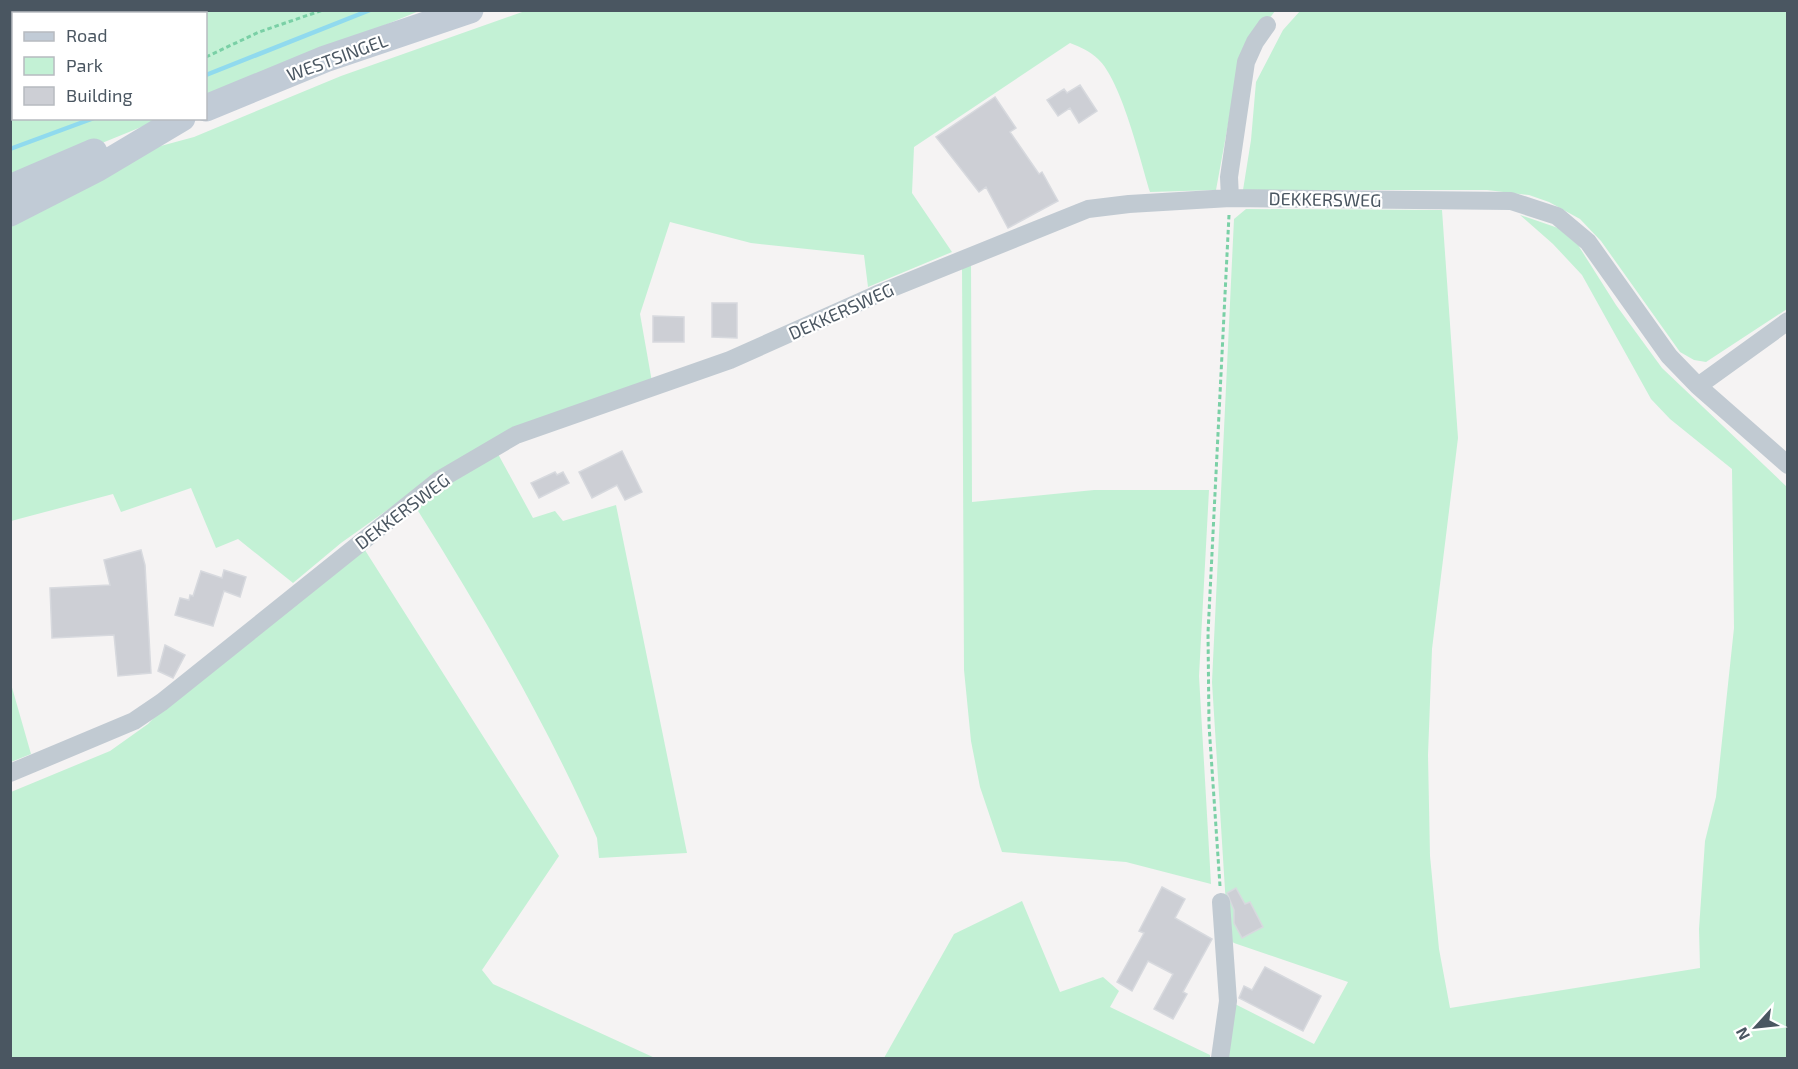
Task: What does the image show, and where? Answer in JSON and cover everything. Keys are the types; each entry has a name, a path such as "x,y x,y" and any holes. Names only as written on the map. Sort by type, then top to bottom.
{"main road":[{"name":"WESTSINGEL","path":"207,108 325,59 470,10"},
{"path":"10,188 175,120"},
{"path":"10,213 98,168 177,120"}],"street":[{"path":"1230,198 1229,177 1246,62 1267,25"},
{"name":"DEKKERSWEG","path":"10,773 134,722 439,480 516,435 730,360 880,293 1088,209 1129,204 1230,198 1511,201 1557,216 1588,242 1669,356 1698,386 1788,465"},
{"path":"1698,386 1788,321"},
{"path":"1220,1059 1227,1001 1221,902"}],"path":[{"path":"207,57 259,32 322,10"},
{"path":"1221,902 1209,725 1208,633 1230,198"}],"green space":[{"path":"419,11 207,99 207,12 21,12"},
{"path":"525,11 1275,11 1240,59 1216,190 1150,192 1129,121 1106,69 1088,51 1070,43 914,147 912,193 952,252 868,287 864,255 751,243 670,222 640,314 652,382 435,476 341,543 293,583 238,539 216,548 191,488 121,512 113,494 11,521 11,219 131,154 194,137 341,76"},
{"path":"1300,11 1787,11 1787,309 1706,362 1694,360 1680,352 1601,241 1580,219 1549,202 1529,195 1487,190 1243,190 1251,140 1256,82 1283,30"},
{"path":"12,28 12,120 159,120 11,180 10,29"},
{"path":"1246,209 1442,210 1458,438 1432,649 1428,755 1430,856 1439,949 1450,1008 1700,968 1699,929 1705,841 1716,797 1734,628 1732,469 1670,419 1651,399 1582,275 1553,244 1520,215 1558,228 1578,245 1616,305 1662,368 1787,487 1787,1058 1225,1058 1229,1001 1314,1044 1348,982 1234,943 1228,938 1212,682 1234,219"},
{"path":"971,261 972,502 1094,490 1209,490 1199,676 1211,884 1126,862 1002,852 980,787 971,741 964,670 962,265"},
{"path":"498,454 533,518 555,511 563,521 616,505 687,853 599,858 597,838 535,710 489,627 415,506 450,480"},
{"path":"363,547 559,856 482,970 493,984 655,1058 11,1058 11,792 110,751 148,724 173,698"},
{"path":"11,684 31,754 10,762"},
{"path":"1022,901 1060,992 1103,977 1119,991 1110,1007 1210,1055 1210,1058 884,1058 954,934"}],"building":[{"path":"1080,85 1097,111 1079,123 1070,108 1058,116 1047,100 1064,89 1067,93"},
{"path":"995,97 1016,128 1010,132 1039,174 1042,172 1058,201 1008,228 986,187 979,192 936,137"},
{"path":"712,303 737,303 737,338 712,337"},
{"path":"653,316 684,317 684,342 653,342"},
{"path":"622,451 642,492 625,500 617,485 592,498 579,472"},
{"path":"555,472 557,475 563,472 569,483 539,498 531,483"},
{"path":"141,550 145,565 151,673 118,676 114,635 52,638 50,588 110,585 104,560"},
{"path":"224,570 246,577 240,597 224,591 213,626 175,615 180,598 189,600 190,595 193,596 201,571 222,578"},
{"path":"165,645 185,655 173,678 158,671"},
{"path":"1162,887 1185,899 1175,918 1212,939 1183,992 1187,994 1173,1019 1154,1009 1173,974 1148,961 1132,991 1117,982 1144,933 1139,931"},
{"path":"1236,888 1245,904 1250,902 1263,927 1242,938 1234,923 1234,910 1227,893"},
{"path":"1265,967 1321,996 1303,1031 1239,998 1244,986 1252,990"}],"waterway":[{"path":"207,75 370,10"},
{"path":"10,149 89,120"}]}
